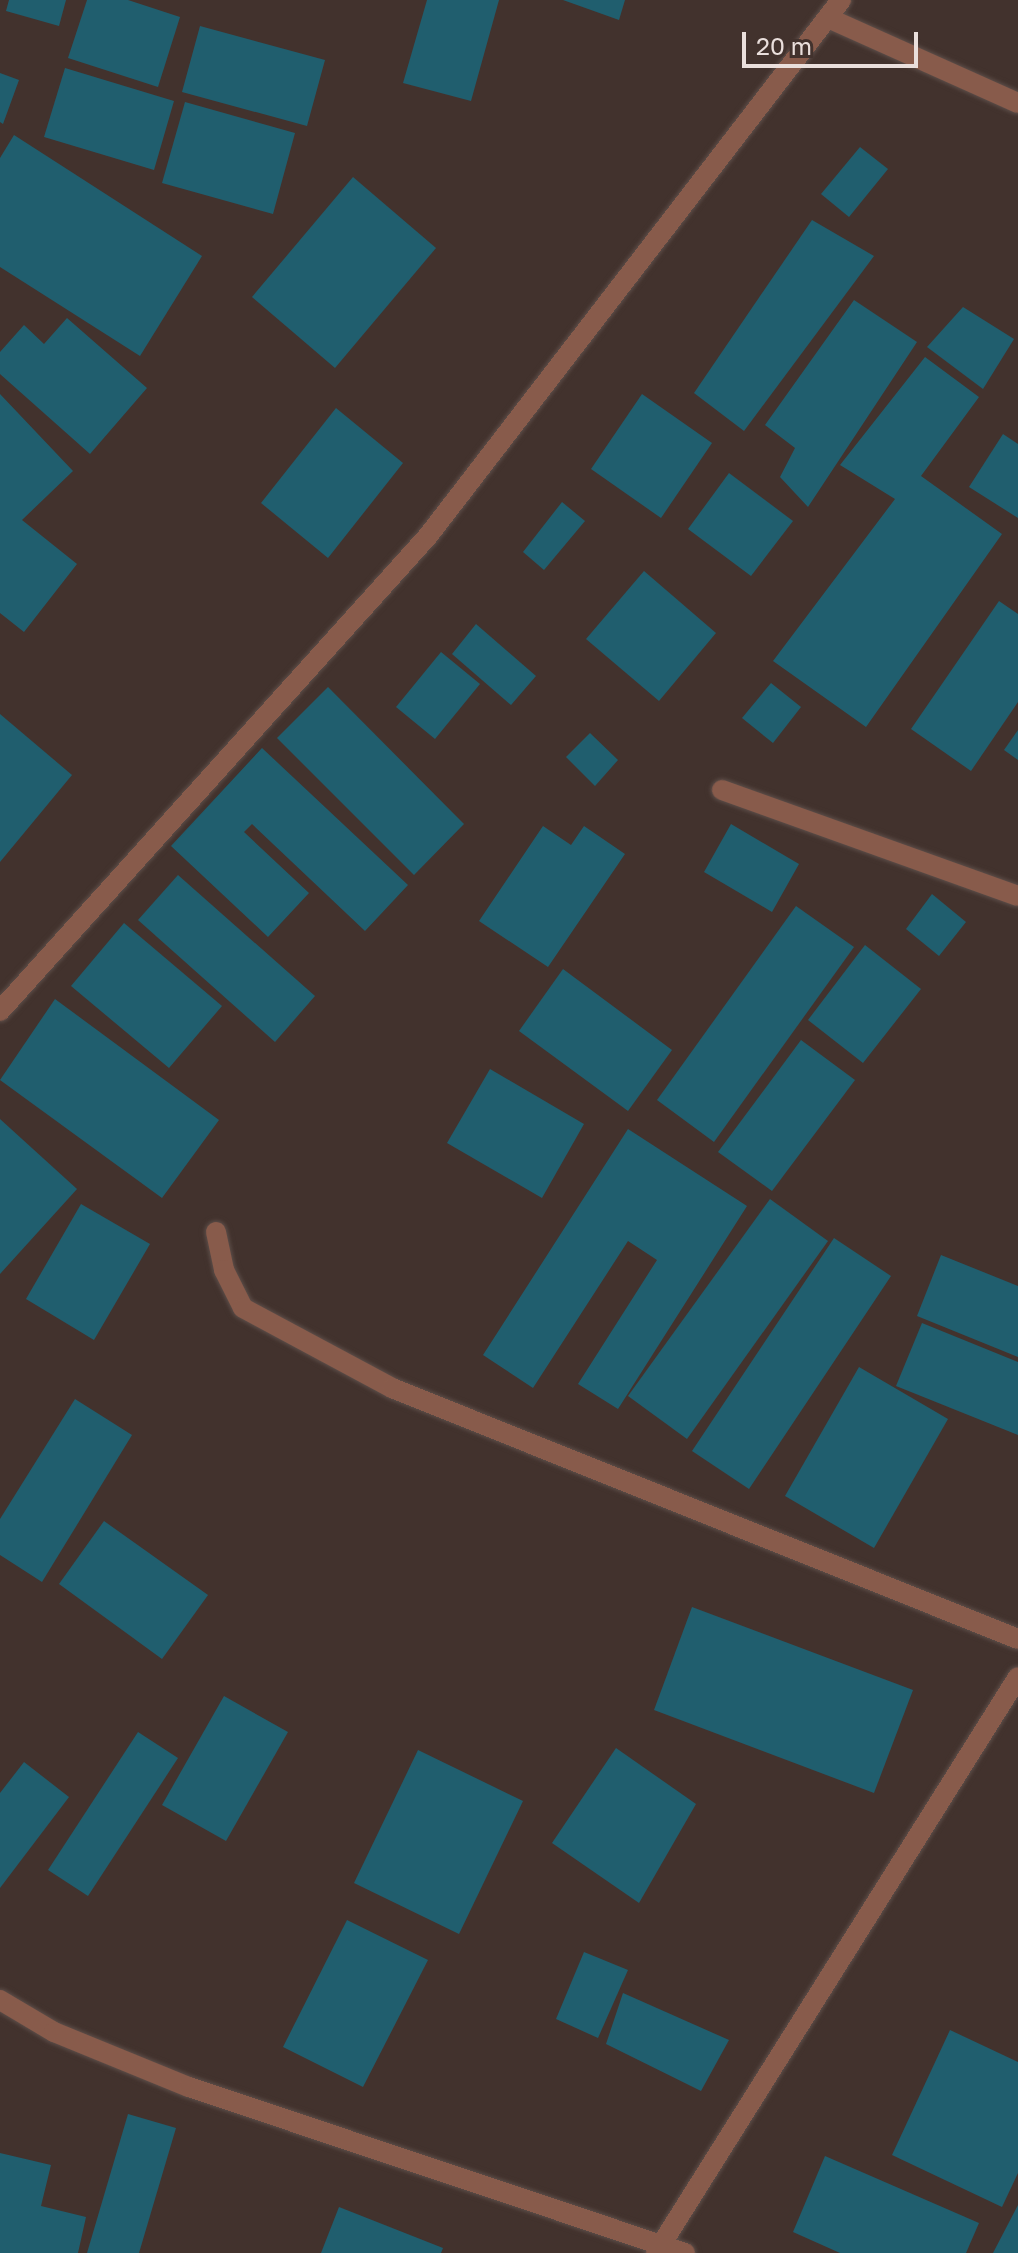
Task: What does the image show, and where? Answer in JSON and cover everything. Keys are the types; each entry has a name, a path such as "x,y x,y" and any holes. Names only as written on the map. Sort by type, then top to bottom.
{"street":[{"path":"0,1011 428,536 841,0"},
{"path":"828,18 1018,103"},
{"path":"722,790 1018,896"},
{"path":"216,1232 224,1270 243,1308 392,1388 1018,1639"},
{"path":"659,2247 1018,1677"},
{"path":"0,2000 54,2032 189,2087 659,2247 685,2253"}],"building":[{"path":"9,0 66,0 59,26 6,11"},
{"path":"87,0 128,0 180,17 158,87 68,58"},
{"path":"427,0 499,0 471,101 403,83"},
{"path":"563,0 625,0 619,20"},
{"path":"200,26 325,60 307,126 182,92"},
{"path":"65,68 174,101 154,170 44,137"},
{"path":"0,73 19,80 3,124 0,122"},
{"path":"185,102 295,133 273,214 162,183"},
{"path":"14,135 202,256 140,356 0,267 0,158"},
{"path":"860,147 888,169 849,217 821,194"},
{"path":"353,177 436,248 335,368 252,297"},
{"path":"812,220 874,256 744,431 694,393"},
{"path":"854,300 917,342 808,507 780,477 795,448 765,425"},
{"path":"963,307 1014,339 983,389 927,347"},
{"path":"67,318 147,388 90,454 0,374 0,352 24,325 44,344"},
{"path":"925,357 979,397 921,476 1002,534 866,727 773,661 895,499 840,465"},
{"path":"0,394 73,471 22,520 77,564 24,632 0,613"},
{"path":"642,394 712,443 661,518 591,469"},
{"path":"336,408 403,463 328,558 261,503"},
{"path":"1003,434 1018,444 1018,518 969,487"},
{"path":"729,473 793,521 751,576 688,529"},
{"path":"562,502 585,521 544,570 523,552"},
{"path":"644,571 716,633 659,701 586,639"},
{"path":"999,601 1018,614 1018,702 971,771 911,729"},
{"path":"476,624 536,676 511,705 452,654"},
{"path":"441,652 480,684 435,739 396,707"},
{"path":"771,683 801,707 773,743 742,718"},
{"path":"328,687 464,824 414,875 277,738"},
{"path":"0,714 72,775 0,862"},
{"path":"1018,730 1018,760 1004,750"},
{"path":"590,733 618,760 595,786 566,757"},
{"path":"262,748 408,885 365,931 252,824 244,832 309,893 268,937 171,846"},
{"path":"731,824 799,864 772,912 704,872"},
{"path":"543,826 571,845 584,826 625,854 548,967 479,921"},
{"path":"178,875 315,996 275,1042 138,920"},
{"path":"932,894 966,922 939,956 906,929"},
{"path":"796,906 854,947 714,1142 657,1100"},
{"path":"124,923 222,1006 169,1068 71,986"},
{"path":"865,945 921,989 863,1063 808,1020"},
{"path":"563,969 672,1050 628,1111 519,1031"},
{"path":"55,999 219,1120 162,1198 0,1080"},
{"path":"801,1040 855,1080 772,1191 718,1152"},
{"path":"490,1069 584,1124 542,1198 447,1143"},
{"path":"0,1119 77,1189 0,1274"},
{"path":"628,1129 747,1206 618,1409 578,1384 657,1260 628,1241 533,1388 483,1355"},
{"path":"770,1199 828,1241 687,1439 628,1396"},
{"path":"81,1204 150,1244 94,1340 26,1299"},
{"path":"834,1238 891,1276 749,1489 692,1451"},
{"path":"941,1255 1018,1286 1018,1357 917,1316"},
{"path":"922,1323 1018,1362 1018,1435 896,1386"},
{"path":"859,1367 948,1419 874,1548 785,1496"},
{"path":"75,1399 132,1435 42,1582 0,1555 0,1519"},
{"path":"104,1521 208,1595 162,1659 59,1584"},
{"path":"692,1607 913,1690 874,1793 654,1710"},
{"path":"224,1696 288,1732 226,1841 162,1805"},
{"path":"138,1732 178,1758 88,1896 48,1870"},
{"path":"616,1748 696,1804 639,1903 552,1843"},
{"path":"418,1750 523,1801 459,1934 354,1883"},
{"path":"24,1762 69,1797 0,1888 0,1793"},
{"path":"347,1920 428,1960 363,2087 283,2047"},
{"path":"584,1952 628,1970 598,2038 556,2019"},
{"path":"623,1993 729,2040 701,2091 606,2044"},
{"path":"950,2030 1018,2062 1018,2173 1002,2207 892,2155"},
{"path":"128,2114 176,2128 139,2253 87,2253"},
{"path":"0,2153 51,2165 41,2206 86,2217 78,2253 0,2253"},
{"path":"825,2156 979,2223 966,2253 840,2253 793,2232"},
{"path":"1018,2205 1018,2253 993,2253"},
{"path":"339,2207 443,2248 441,2253 321,2253"}]}
